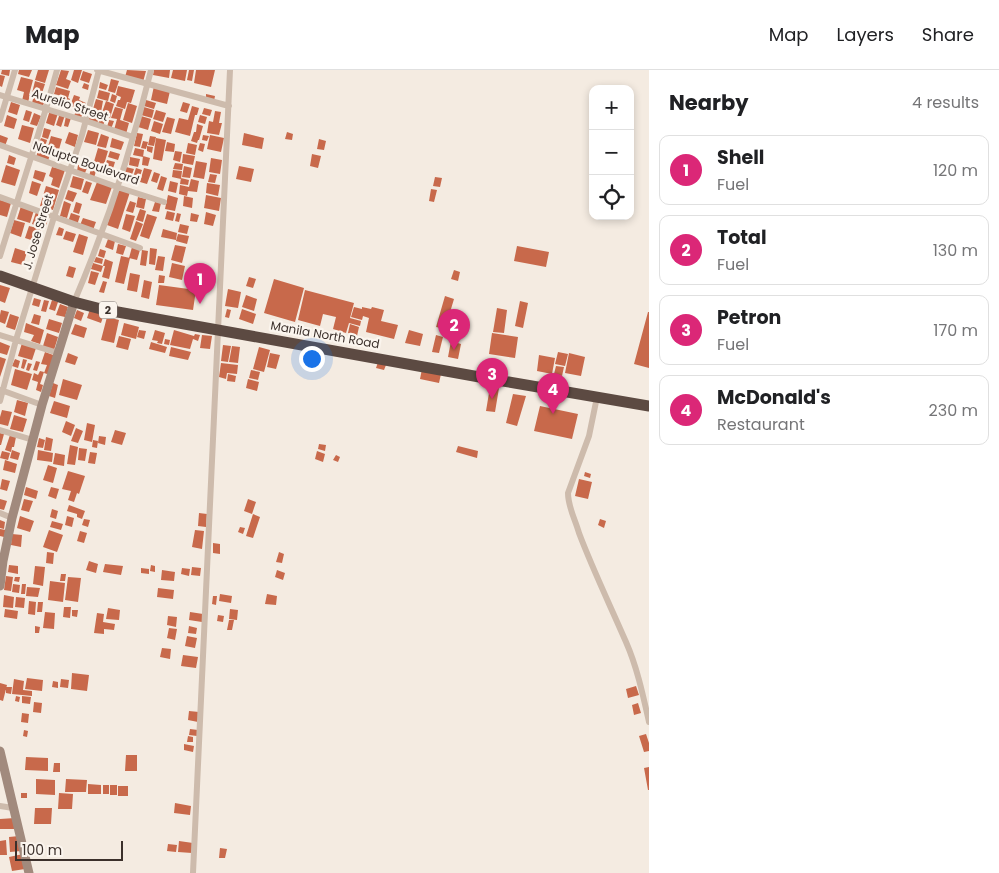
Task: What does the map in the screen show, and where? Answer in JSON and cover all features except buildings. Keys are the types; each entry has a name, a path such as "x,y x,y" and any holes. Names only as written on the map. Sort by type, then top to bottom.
{"highway":[{"name":"Manila North Road","path":"0,276 74,302 101,308 649,406"}],"main road":[{"path":"0,586 2,560 12,518 42,405 74,302"},
{"path":"0,751 29,873"}],"street":[{"path":"0,120 4,96 15,70"},
{"path":"0,256 58,70"},
{"path":"98,70 229,106"},
{"name":"J. Jose Street","path":"0,401 16,340 86,121 98,70"},
{"path":"74,302 117,187 151,70"},
{"path":"193,873 230,70"},
{"name":"Aurelio Street","path":"4,96 133,137"},
{"name":"Nalupta Boulevard","path":"0,146 164,202"},
{"path":"0,198 140,248"},
{"path":"0,335 58,353"},
{"path":"2,390 42,405"},
{"path":"597,397 589,436 568,493 568,500 589,559 630,650 640,682 649,722"},
{"path":"0,430 33,440"},
{"path":"0,513 12,518"},
{"path":"0,806 13,808"}],"place":[{"name":"Shell","path":"200,304"},
{"name":"Total","path":"454,350"},
{"name":"Petron","path":"492,399"},
{"name":"McDonald's","path":"553,414"}]}
